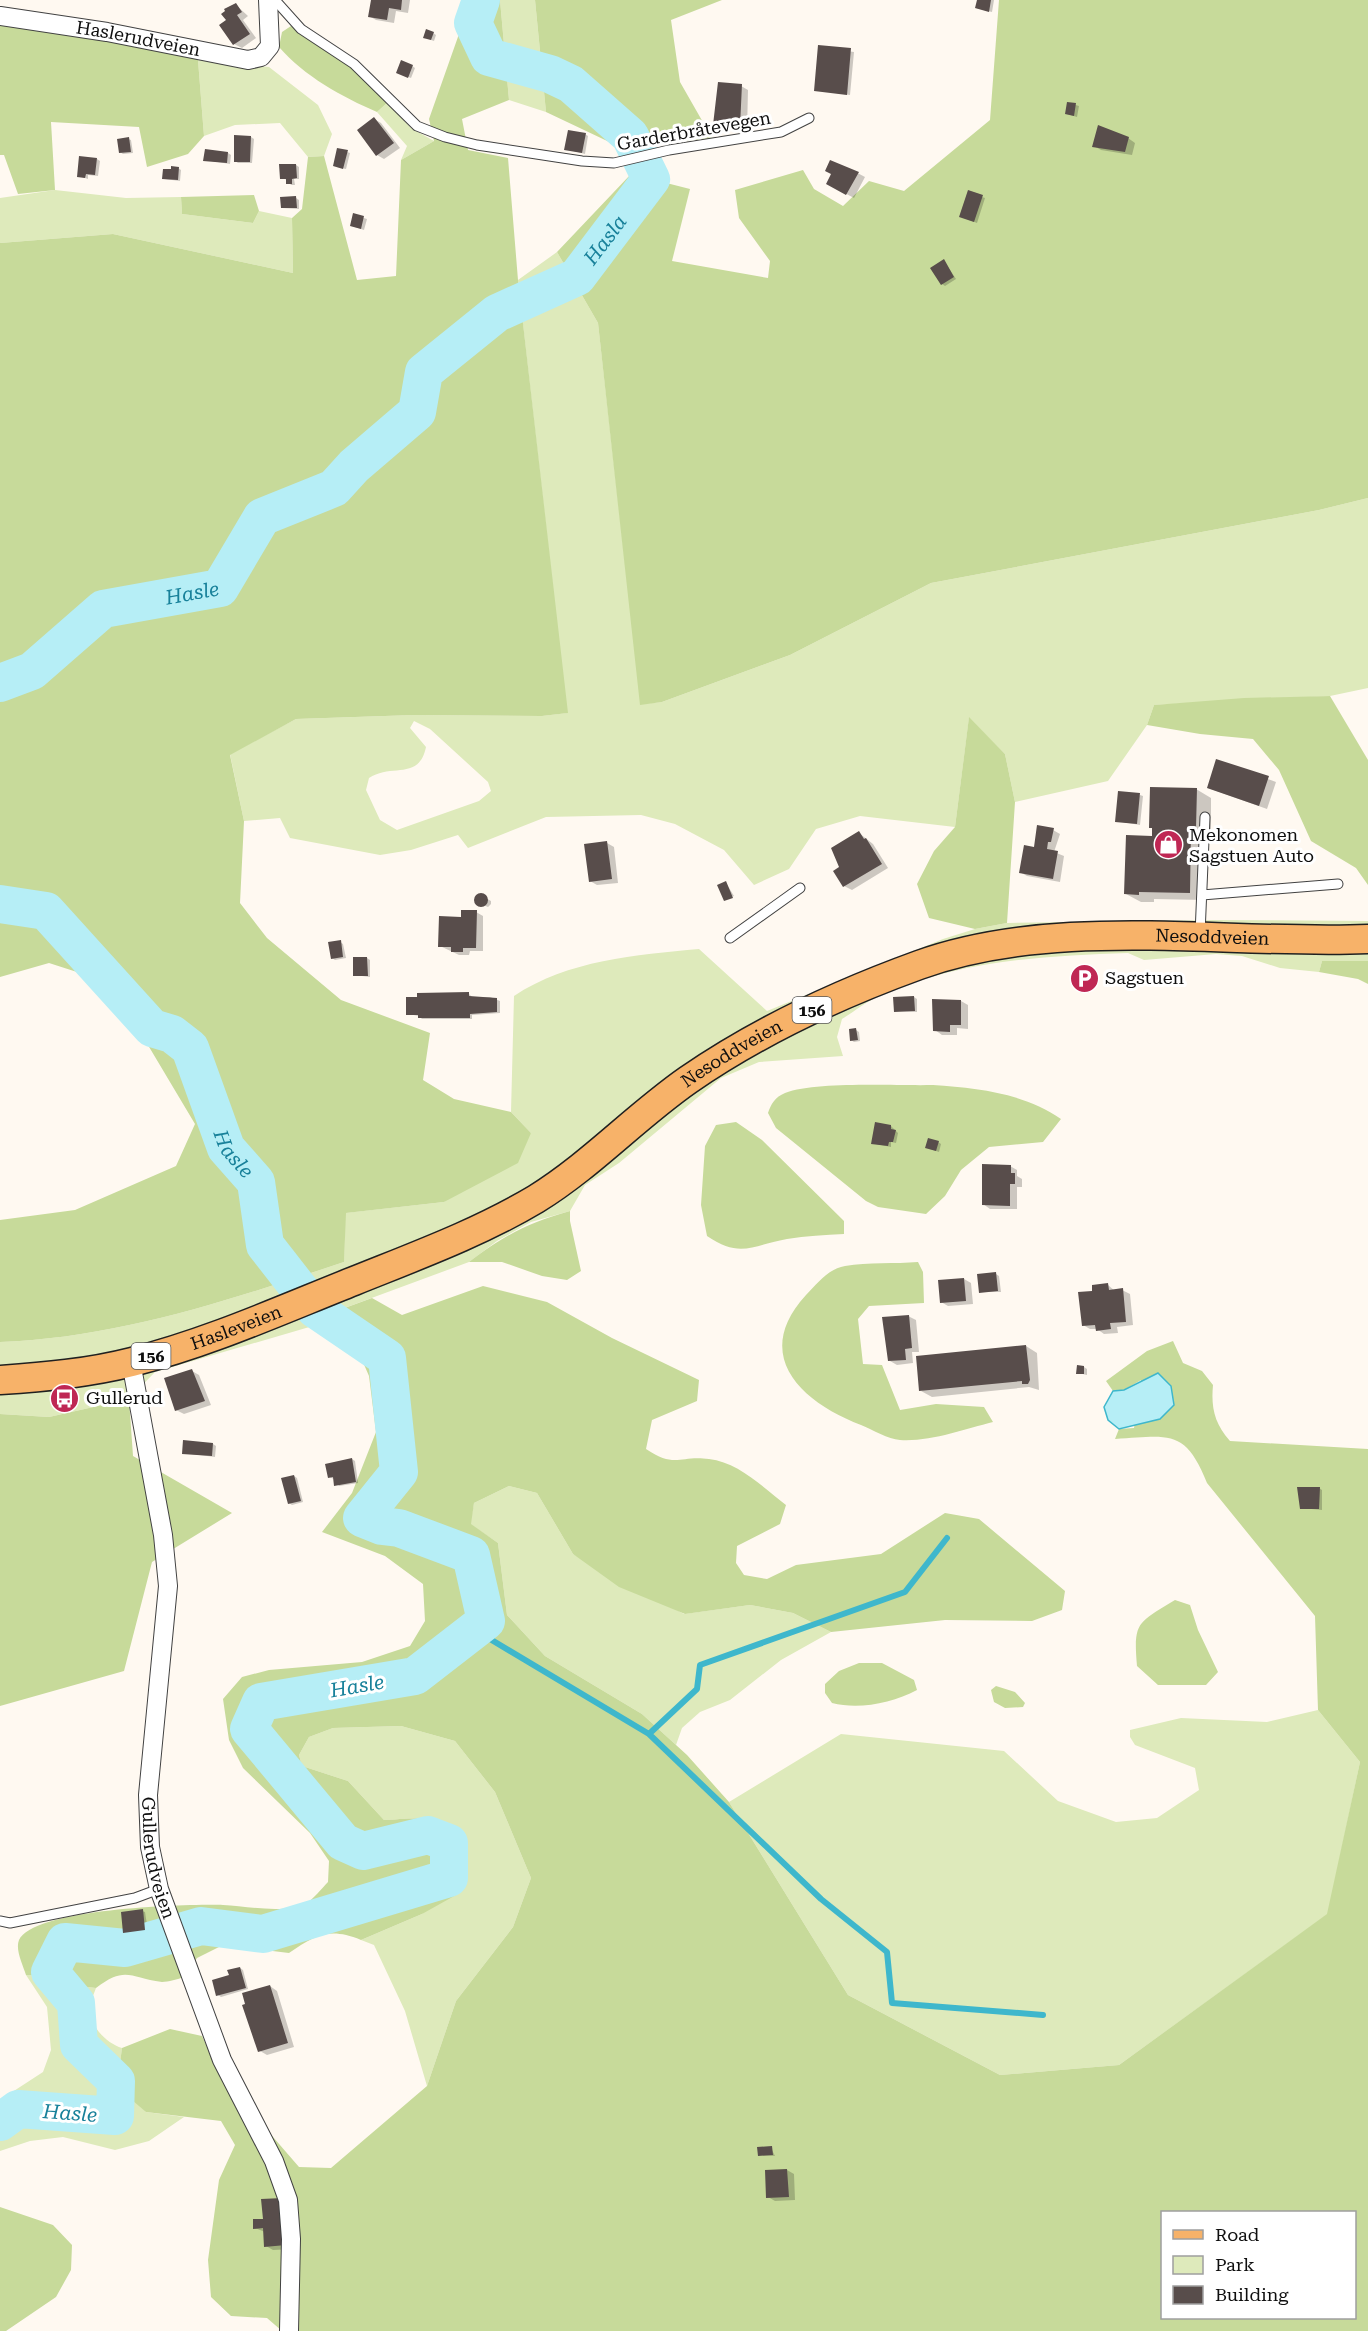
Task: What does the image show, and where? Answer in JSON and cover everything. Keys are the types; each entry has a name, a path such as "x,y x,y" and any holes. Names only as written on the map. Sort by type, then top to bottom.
{"main road":[{"name":"Nesoddveien","path":"294,1304 468,1234 529,1203 575,1172 653,1107 719,1060 787,1021 868,985 958,953 1009,943 1052,939 1200,936 1368,939"},
{"name":"Hasleveien","path":"0,1380 52,1377 131,1362 189,1345 294,1304"}],"street":[{"name":"Haslerudveien","path":"0,16 107,32 240,59 258,59 270,46 268,0"},
{"name":"Gullerudveien","path":"131,1362 163,1535 168,1586 148,1795 150,1847 159,1889 222,2060 274,2161 288,2200 291,2239 289,2331"}],"lane":[{"name":"Garderbråtevegen","path":"275,0 301,29 354,64 402,113 426,130 477,145 582,161 614,163 647,155 780,132 809,118"},
{"path":"1200,936 1205,817"},
{"path":"1202,895 1338,884"},
{"path":"730,938 800,888"},
{"path":"0,1921 10,1923 135,1898 159,1889"}],"green space":[{"path":"471,0 500,0 509,100 462,119 468,150 508,158 518,280 568,713 542,716 414,715 296,719 230,755 244,821 240,903 267,938 341,1000 430,1033 423,1080 454,1099 511,1112 531,1133 518,1163 444,1202 346,1213 344,1262 217,1303 131,1325 44,1339 0,1342 0,1220 75,1210 176,1166 195,1124 111,983 49,963 0,977 0,243 113,234 293,273 292,218 302,209 308,157 324,156 357,280 396,276 401,160 434,141 429,119"},
{"path":"500,0 535,0 546,112 509,100"},
{"path":"535,0 722,0 671,20 680,82 712,138 622,148 546,112"},
{"path":"999,0 1368,0 1368,498 1319,510 931,583 790,655 662,702 640,705 598,323 557,252 631,174 690,189 672,261 768,278 770,261 739,218 735,190 803,170 814,189 843,206 869,181 904,191 990,120"},
{"path":"0,13 191,45 198,60 204,136 188,154 147,167 139,127 51,122 55,190 18,194 4,155 0,155"},
{"path":"291,26 353,69 388,102 377,112 350,100 300,67 279,47 282,32"},
{"path":"198,60 269,67 318,105 332,134 324,156 308,157 280,123 235,125 204,136"},
{"path":"388,102 411,128 434,141 401,160 407,146 377,112"},
{"path":"55,190 126,198 181,197 182,214 253,223 259,211 292,218 293,273 113,234 0,243 0,198"},
{"path":"254,195 259,211 253,223 182,214 181,197"},
{"path":"557,252 598,323 641,704 662,702 790,655 931,583 1319,510 1368,498 1368,688 1330,696 1154,705 1147,725 1108,781 1015,802 1005,754 969,718 955,827 860,816 816,829 789,869 754,885 724,850 675,824 641,815 546,817 468,848 458,835 411,850 380,855 290,838 280,818 244,821 230,754 296,719 414,715 542,716 567,713 518,280","holes":["414,721 430,729 488,782 491,791 479,801 397,830 380,820 366,790 369,778 378,774 411,768 417,764 426,747 410,728"]},
{"path":"1330,696 1368,760 1368,885 1356,868 1311,841 1279,770 1253,739 1200,734 1147,725 1154,705 1244,698"},
{"path":"969,717 1005,754 1015,802 1007,923 975,929 929,918 917,884 934,851 955,827"},
{"path":"1215,920 1368,921 1368,961 1322,961 1319,972 1280,968 1242,956 1216,954 1144,960 1128,953 1097,954 1003,962 941,974 911,983 876,997 842,1019 837,1037 843,1056 759,1062 721,1078 619,1163 585,1185 570,1211 531,1222 497,1241 469,1262 331,1313 323,1323 155,1372 129,1399 49,1417 0,1414 0,1342 44,1339 131,1325 260,1290 344,1262 345,1213 444,1202 531,1133 511,1112 514,996 557,974 603,961 699,949 767,1011 943,939 975,929 1007,923"},
{"path":"1322,961 1368,961 1368,984 1358,979 1319,972"},
{"path":"836,1085 933,1085 1000,1093 1031,1103 1061,1119 1043,1142 989,1147 961,1170 945,1196 926,1214 878,1207 866,1201 776,1128 768,1113 772,1104 779,1097 799,1089"},
{"path":"736,1122 762,1140 844,1221 844,1234 794,1238 738,1249 719,1243 707,1236 701,1205 705,1146 716,1125"},
{"path":"570,1211 570,1221 581,1271 567,1280 542,1276 502,1262 469,1262 517,1231 541,1220"},
{"path":"918,1262 923,1272 924,1303 869,1306 858,1319 863,1364 882,1365 900,1410 936,1404 984,1407 993,1422 935,1437 900,1440 840,1416 803,1390 791,1375 784,1357 783,1338 790,1317 806,1295 833,1270 854,1265"},
{"path":"483,1286 547,1302 612,1338 699,1380 697,1401 652,1420 646,1449 671,1460 699,1458 730,1465 750,1477 786,1505 780,1524 737,1546 736,1563 744,1575 767,1579 796,1565 881,1554 945,1513 979,1519 1065,1591 1062,1610 1032,1621 945,1620 831,1632 793,1613 750,1605 685,1614 619,1587 573,1554 537,1493 509,1486 474,1503 471,1524 498,1543 507,1615 545,1656 642,1714 687,1755 729,1802 848,1995 1000,2075 1119,2065 1327,1914 1360,1762 1318,1710 1315,1616 1207,1483 1191,1452 1182,1444 1162,1437 1115,1439 1119,1429 1134,1428 1141,1380 1124,1390 1113,1391 1106,1381 1147,1351 1173,1341 1183,1363 1202,1371 1213,1385 1215,1415 1220,1428 1230,1441 1368,1449 1368,2331 282,2331 267,2318 231,2316 211,2297 208,2260 219,2180 235,2145 221,2121 146,2112 132,2100 119,2070 122,2048 170,2029 202,2036 222,2078 299,2167 331,2168 427,2086 456,2001 513,1927 531,1878 495,1792 455,1741 401,1726 333,1728 309,1737 299,1755 302,1766 348,1781 384,1820 419,1818 441,1822 454,1837 468,1871 456,1895 422,1914 361,1940 340,1934 323,1935 289,1953 223,1945 197,1958 184,1977 164,1982 122,1975 96,1988 71,1985 60,1976 26,1975 19,1953 19,1940 31,1929 53,1921 114,1910 147,1907 223,1905 286,1909 305,1904 328,1882 329,1861 310,1833 243,1768 229,1740 223,1699 242,1677 269,1670 362,1662 410,1646 425,1621 423,1584 385,1556 322,1532 352,1493 376,1432 369,1376 359,1353 323,1323 331,1313 372,1298 402,1315"},
{"path":"129,1399 133,1456 232,1513 152,1562 124,1671 0,1706 0,1414 49,1417"},
{"path":"509,1486 537,1493 573,1554 684,1614 750,1605 793,1613 831,1632 781,1660 730,1700 700,1712 682,1728 676,1745 642,1714 545,1656 507,1615 498,1543 470,1524 474,1503"},
{"path":"1175,1600 1190,1605 1198,1630 1218,1672 1206,1685 1158,1685 1137,1666 1136,1640 1141,1625 1146,1619"},
{"path":"859,1663 882,1663 914,1680 917,1690 875,1704 853,1706 832,1703 825,1693 825,1684 839,1671"},
{"path":"996,1686 1015,1692 1025,1703 1023,1707 1005,1708 994,1702 991,1690"},
{"path":"1318,1710 1360,1762 1328,1914 1119,2065 1000,2075 848,1995 729,1802 841,1734 1004,1751 1058,1801 1116,1822 1157,1818 1199,1790 1195,1768 1135,1745 1130,1737 1130,1730 1181,1718 1267,1722"},
{"path":"401,1726 455,1741 495,1792 531,1878 513,1927 456,2001 427,2086 405,2011 374,1945 361,1940 422,1914 467,1871 460,1851 448,1828 440,1822 419,1818 384,1820 348,1781 302,1766 299,1755 309,1737 333,1728"},
{"path":"26,1975 60,1976 71,1985 96,1988 90,2005 92,2021 105,2038 122,2048 119,2070 146,2112 184,2117 149,2141 115,2150 63,2137 30,2141 0,2151 0,2100 43,2072 51,2050 47,2007"},
{"path":"0,2207 53,2225 72,2245 71,2270 56,2297 6,2331 0,2331"}],"water":[{"path":"1158,1373 1171,1386 1174,1405 1160,1419 1119,1429 1108,1420 1104,1407 1113,1391 1124,1390"}],"building":[{"path":"371,0 402,0 401,10 389,8 387,20 368,17"},
{"path":"977,0 991,0 989,12 975,8"},
{"path":"236,3 242,12 237,15 250,34 233,45 219,25 226,20 221,14 225,11 224,9"},
{"path":"426,29 434,32 431,40 423,38"},
{"path":"818,45 851,48 847,95 814,91"},
{"path":"401,60 413,65 408,78 396,73"},
{"path":"718,82 742,84 740,127 713,125"},
{"path":"1067,102 1076,103 1074,116 1065,114"},
{"path":"374,117 394,143 376,156 357,130"},
{"path":"1098,125 1129,137 1125,152 1092,147"},
{"path":"568,130 586,133 582,153 564,150"},
{"path":"234,135 251,136 250,162 234,162"},
{"path":"129,137 131,152 119,153 117,139"},
{"path":"337,148 348,150 343,169 333,166"},
{"path":"205,149 228,152 227,163 203,161"},
{"path":"79,156 97,158 95,175 86,174 85,178 77,177"},
{"path":"830,160 859,172 846,195 826,184 831,174 825,171"},
{"path":"279,164 296,164 297,178 292,179 292,184 286,184 286,179 280,179"},
{"path":"171,166 179,167 178,180 162,179 163,169 171,169"},
{"path":"968,190 983,195 974,222 959,217"},
{"path":"296,196 297,208 281,208 280,197"},
{"path":"353,213 364,216 361,229 350,226"},
{"path":"944,259 954,277 941,285 930,268"},
{"path":"1216,759 1269,776 1259,806 1207,788"},
{"path":"1150,787 1197,788 1196,828 1191,828 1190,893 1124,894 1126,835 1152,836 1152,828 1149,828"},
{"path":"1118,791 1140,793 1137,824 1115,822"},
{"path":"1037,825 1054,828 1047,849 1058,851 1053,879 1019,873 1024,845 1034,847"},
{"path":"859,831 882,864 843,887 833,871 839,867 831,848"},
{"path":"607,841 612,879 589,882 584,844"},
{"path":"726,881 733,898 724,901 717,885"},
{"path":"481,893 486,895 488,900 486,905 481,907 476,905 474,900 476,895"},
{"path":"461,910 477,910 476,948 463,948 463,952 451,952 451,947 438,947 439,916 461,917"},
{"path":"341,940 343,957 331,959 328,942"},
{"path":"353,957 367,957 368,976 353,976"},
{"path":"469,992 469,996 497,998 497,1012 470,1014 470,1018 418,1018 418,1015 406,1015 406,997 417,997 417,993"},
{"path":"914,996 915,1011 894,1012 893,997"},
{"path":"932,999 961,1000 961,1025 950,1025 950,1032 933,1031"},
{"path":"856,1028 858,1040 850,1041 849,1029"},
{"path":"875,1122 891,1125 891,1129 896,1130 893,1142 889,1142 888,1146 871,1144"},
{"path":"928,1138 939,1141 936,1151 925,1148"},
{"path":"982,1164 1011,1165 1011,1173 1015,1173 1015,1184 1010,1184 1010,1206 982,1205"},
{"path":"996,1272 998,1291 979,1293 977,1274"},
{"path":"964,1278 966,1301 940,1303 938,1280"},
{"path":"1108,1283 1109,1290 1123,1288 1126,1322 1110,1323 1111,1329 1096,1331 1095,1325 1082,1326 1078,1292 1092,1291 1092,1285"},
{"path":"909,1315 912,1348 905,1349 906,1360 888,1361 882,1317"},
{"path":"1026,1345 1030,1380 1028,1384 1022,1384 1022,1381 919,1391 916,1356"},
{"path":"1077,1365 1084,1366 1084,1374 1076,1374"},
{"path":"192,1369 205,1401 175,1411 164,1378"},
{"path":"183,1440 213,1443 212,1456 182,1454"},
{"path":"352,1458 356,1482 334,1486 333,1477 328,1478 325,1464"},
{"path":"294,1475 301,1501 288,1504 281,1478"},
{"path":"1297,1487 1320,1487 1319,1509 1300,1509"},
{"path":"143,1909 145,1930 123,1933 121,1912"},
{"path":"240,1967 246,1988 216,1996 212,1980 229,1975 227,1970"},
{"path":"270,1985 288,2043 258,2052 242,2005 245,2004 242,1993"},
{"path":"772,2146 773,2155 758,2156 757,2147"},
{"path":"787,2169 789,2197 766,2198 765,2170"},
{"path":"283,2198 286,2245 264,2247 263,2228 253,2229 253,2219 263,2219 261,2199"}],"waterway":[{"name":"Hasla","path":"0,683 32,671 103,609 220,588 262,517 334,488 354,466 417,412 424,372 497,313 577,277 651,179 630,136 571,84 550,74 489,57 473,23 481,0"},
{"name":"Hasle","path":"0,904 46,911 152,1028 172,1034 190,1048 226,1148 256,1182 265,1245 315,1309 387,1358 399,1472 362,1518 382,1526 399,1528 471,1555 486,1621 415,1676 261,1702 249,1729 343,1842 363,1851 428,1835 449,1843 449,1878 263,1934 201,1926 125,1948 65,1942 50,1972 76,2003 79,2045 116,2081 115,2116 18,2109 0,2122"},
{"path":"649,1734 697,1689 700,1665 905,1592 947,1538"},
{"path":"475,1630 649,1734 821,1899 887,1952 892,2003 1043,2015"}],"place":[{"name":"Mekonomen Sagstuen Auto","path":"1168,845"},
{"name":"Sagstuen","path":"1084,978"},
{"name":"Gullerud","path":"65,1398"}]}
